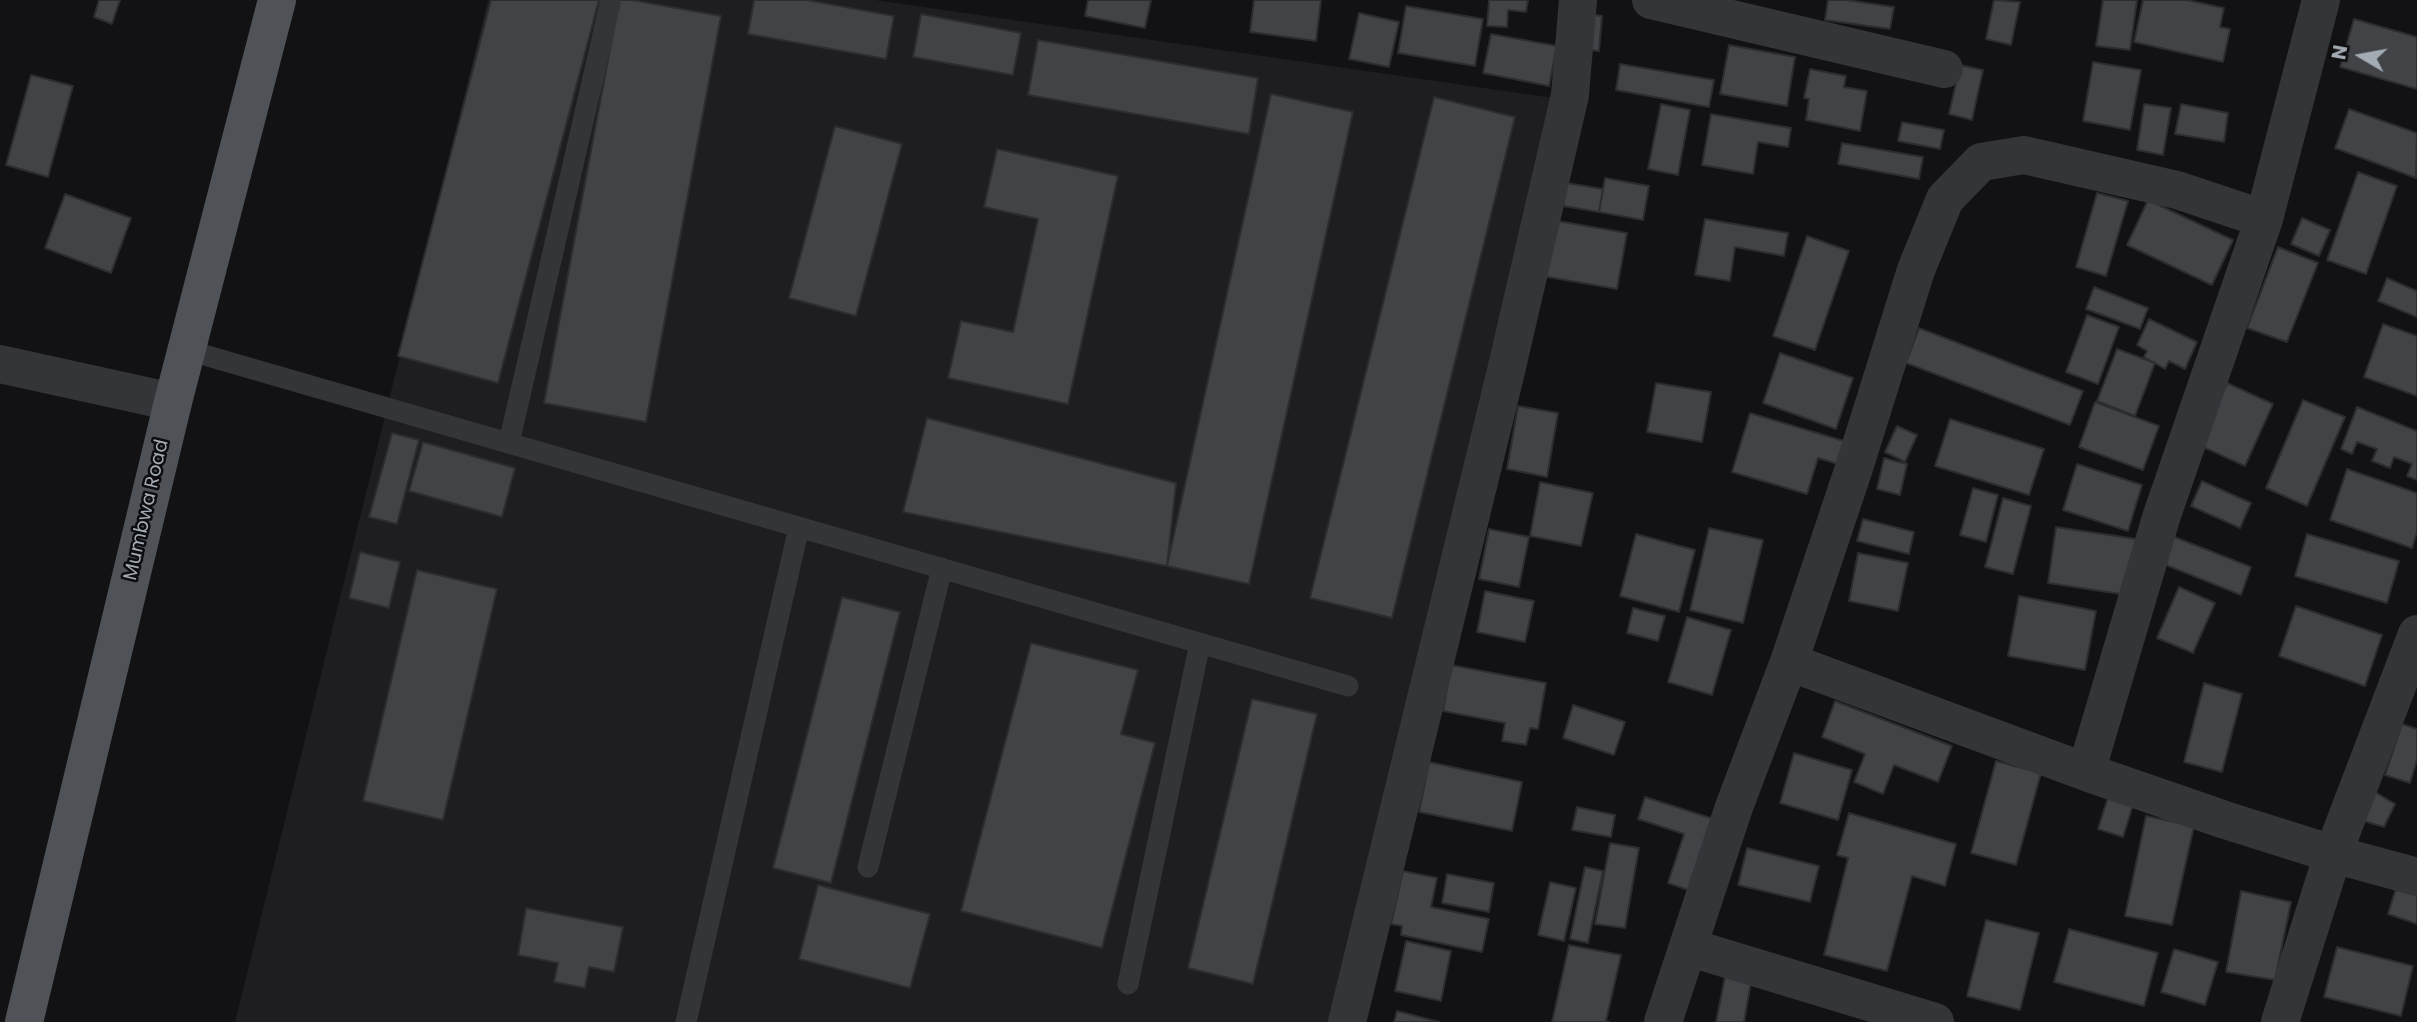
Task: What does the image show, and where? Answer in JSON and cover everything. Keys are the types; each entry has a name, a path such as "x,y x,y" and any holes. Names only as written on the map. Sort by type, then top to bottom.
{"main road":[{"name":"Mumbwa Road","path":"24,1022 173,402 277,0"}],"street":[{"path":"1347,1022 1506,371 1570,94 1578,0"},
{"path":"1651,0 1944,69"},
{"path":"2086,772 2161,518 2264,219 2321,0"},
{"path":"1663,1022 1734,807 1789,662 1916,270 1945,199 1982,162 2024,155 2178,190 2264,219"},
{"path":"0,364 173,402"},
{"path":"2280,1022 2333,854 2417,634"},
{"path":"1789,662 2086,772 2333,854 2417,877"},
{"path":"1688,947 1935,1022"}],"lane":[{"path":"509,443 610,4"},
{"path":"187,350 1348,686"},
{"path":"686,1022 799,527"},
{"path":"867,867 942,568"},
{"path":"1128,984 1200,643"}],"shaded area":[{"path":"488,0 875,0 1553,98 1329,1022 235,1022"}],"building":[{"path":"99,0 120,0 112,24 94,17"},
{"path":"491,0 599,0 498,383 398,356"},
{"path":"619,0 721,16 646,422 544,403"},
{"path":"754,0 807,0 894,16 886,59 748,34"},
{"path":"1088,0 1151,0 1145,28 1085,16"},
{"path":"1254,0 1321,0 1316,41 1250,32"},
{"path":"1489,0 1528,0 1526,12 1508,10 1507,27 1487,26"},
{"path":"1828,0 1894,7 1890,29 1825,20"},
{"path":"1994,0 2020,2 2011,45 1986,39"},
{"path":"2103,0 2137,0 2130,50 2096,46"},
{"path":"2143,0 2187,0 2224,8 2220,27 2230,29 2223,62 2134,42"},
{"path":"1406,6 1483,19 1475,66 1398,53"},
{"path":"1359,13 1399,22 1389,67 1349,59"},
{"path":"921,14 1021,33 1013,75 913,57"},
{"path":"1586,14 1602,16 1599,51 1583,49"},
{"path":"2354,19 2417,37 2417,89 2340,67"},
{"path":"1491,34 1557,46 1549,86 1483,73"},
{"path":"1038,40 1258,78 1249,134 1028,95"},
{"path":"1729,45 1795,57 1787,106 1720,94"},
{"path":"2093,62 2141,70 2130,130 2083,121"},
{"path":"1620,64 1714,80 1709,107 1616,90"},
{"path":"1960,65 1983,70 1972,120 1949,114"},
{"path":"1810,69 1846,76 1844,87 1867,91 1860,131 1806,120 1809,99 1804,98"},
{"path":"31,75 73,86 48,177 6,165"},
{"path":"1271,94 1353,112 1249,584 1167,566"},
{"path":"1434,97 1515,117 1392,618 1310,598"},
{"path":"1661,104 1690,110 1678,175 1648,169"},
{"path":"2144,104 2171,108 2163,155 2137,150"},
{"path":"2181,104 2228,113 2224,142 2175,134"},
{"path":"2349,109 2417,133 2416,178 2335,148"},
{"path":"1711,114 1791,128 1788,147 1758,142 1753,174 1702,165"},
{"path":"1902,122 1944,130 1940,149 1898,141"},
{"path":"835,126 902,144 856,316 789,298"},
{"path":"1842,143 1923,157 1919,179 1838,164"},
{"path":"997,149 1118,176 1068,404 948,378 961,321 1013,332 1038,219 984,207"},
{"path":"2358,172 2397,186 2366,274 2327,260"},
{"path":"1605,178 1649,186 1643,220 1599,212"},
{"path":"1567,183 1603,189 1599,212 1563,206"},
{"path":"2097,193 2128,201 2106,276 2076,267"},
{"path":"65,194 131,218 111,273 45,248"},
{"path":"2148,200 2233,240 2212,285 2127,245"},
{"path":"2302,218 2330,230 2319,256 2291,244"},
{"path":"1705,219 1788,233 1784,256 1735,247 1730,281 1695,275"},
{"path":"1552,220 1627,233 1617,289 1542,276"},
{"path":"1807,236 1849,251 1815,350 1773,336"},
{"path":"2278,247 2318,263 2287,342 2247,328"},
{"path":"2387,278 2417,291 2417,317 2378,301"},
{"path":"2094,287 2148,308 2140,329 2086,309"},
{"path":"2087,315 2119,327 2098,384 2066,372"},
{"path":"2149,319 2197,342 2185,369 2169,361 2165,369 2144,357 2147,351 2137,345"},
{"path":"2383,324 2417,336 2417,396 2364,377"},
{"path":"1919,328 2083,391 2070,425 1906,363"},
{"path":"2117,349 2155,363 2135,416 2097,401"},
{"path":"1780,353 1853,378 1836,429 1763,403"},
{"path":"1656,383 1711,392 1702,442 1647,432"},
{"path":"2227,383 2273,404 2245,466 2199,445"},
{"path":"2303,400 2345,417 2307,506 2266,488"},
{"path":"2095,402 2159,426 2143,470 2079,447"},
{"path":"1518,406 1558,413 1547,477 1507,469"},
{"path":"2357,407 2417,431 2417,480 2407,476 2412,464 2394,457 2390,468 2372,461 2377,449 2357,442 2352,454 2341,449"},
{"path":"1750,413 1844,441 1838,464 1818,458 1807,494 1732,472"},
{"path":"927,418 1176,483 1167,566 903,512"},
{"path":"1950,419 2044,449 2029,495 1935,466"},
{"path":"1897,426 1917,435 1905,462 1885,452"},
{"path":"392,433 419,440 397,524 369,517"},
{"path":"423,442 515,468 502,517 409,491"},
{"path":"1884,458 1907,464 1900,495 1877,489"},
{"path":"2077,464 2142,485 2128,531 2063,510"},
{"path":"2347,469 2417,493 2417,532 2412,548 2330,520"},
{"path":"2202,481 2251,503 2240,528 2191,506"},
{"path":"1540,482 1593,493 1581,546 1530,536"},
{"path":"1973,488 1998,495 1986,542 1960,535"},
{"path":"2003,498 2031,506 2013,574 1985,567"},
{"path":"1863,519 1914,532 1909,554 1857,541"},
{"path":"2056,527 2136,539 2127,595 2048,583"},
{"path":"1709,528 1763,540 1743,623 1690,610"},
{"path":"1489,529 1529,537 1519,587 1479,579"},
{"path":"1636,534 1695,550 1679,612 1620,596"},
{"path":"2307,534 2399,561 2387,603 2295,576"},
{"path":"2172,536 2251,567 2241,595 2161,563"},
{"path":"360,552 400,562 389,608 349,598"},
{"path":"1858,553 1908,563 1898,611 1849,601"},
{"path":"417,570 497,589 443,820 363,801"},
{"path":"2179,587 2215,603 2193,653 2157,638"},
{"path":"1485,591 1534,601 1525,642 1477,632"},
{"path":"2019,596 2096,611 2085,670 2008,656"},
{"path":"842,597 900,612 831,883 773,868"},
{"path":"2296,606 2382,635 2365,686 2279,656"},
{"path":"1633,608 1665,616 1658,641 1627,633"},
{"path":"1687,617 1731,630 1712,695 1668,682"},
{"path":"1031,643 1138,670 1121,734 1155,743 1102,948 961,911"},
{"path":"1451,665 1546,683 1538,729 1530,728 1526,745 1502,741 1505,723 1443,711"},
{"path":"2204,683 2242,694 2222,772 2184,762"},
{"path":"1252,699 1317,714 1253,984 1188,968"},
{"path":"1835,701 1952,746 1938,782 1894,765 1883,794 1854,782 1865,754 1822,737"},
{"path":"1573,705 1625,722 1614,755 1563,738"},
{"path":"2402,724 2417,729 2417,760 2410,783 2385,775"},
{"path":"1794,753 1852,770 1838,820 1780,803"},
{"path":"1996,761 2041,773 2016,865 1971,853"},
{"path":"1429,762 1522,782 1512,831 1419,812"},
{"path":"2370,789 2395,804 2384,827 2357,819"},
{"path":"1645,797 1717,820 1694,892 1668,883 1684,834 1638,819"},
{"path":"2108,797 2133,805 2123,837 2098,829"},
{"path":"1577,807 1615,815 1611,837 1572,830"},
{"path":"1849,813 1956,844 1945,886 1912,876 1887,971 1824,955 1848,858 1837,855"},
{"path":"2146,816 2194,826 2172,925 2125,916"},
{"path":"1610,843 1639,848 1625,928 1595,924"},
{"path":"1747,848 1819,866 1810,902 1738,885"},
{"path":"1585,867 1603,871 1588,943 1570,939"},
{"path":"1403,871 1437,878 1431,907 1489,919 1482,952 1401,935 1402,926 1391,924"},
{"path":"1447,874 1494,883 1489,912 1442,903"},
{"path":"1550,882 1576,888 1564,941 1538,935"},
{"path":"818,885 930,914 910,988 799,959"},
{"path":"2396,888 2417,895 2417,924 2388,914"},
{"path":"2241,891 2291,902 2275,980 2226,972"},
{"path":"526,908 623,927 614,972 589,967 585,988 554,982 558,963 518,955"},
{"path":"1986,920 2039,933 2020,1010 1967,996"},
{"path":"2069,929 2158,953 2144,1006 2054,982"},
{"path":"1406,941 1451,951 1441,1001 1395,991"},
{"path":"1569,945 1621,955 1606,1021 1609,1022 1552,1022"},
{"path":"2337,947 2413,966 2401,1016 2324,997"},
{"path":"2174,949 2218,962 2205,1005 2161,992"},
{"path":"1725,977 1751,982 1744,1022 1716,1022"},
{"path":"1397,1011 1439,1022 1394,1022"}]}
